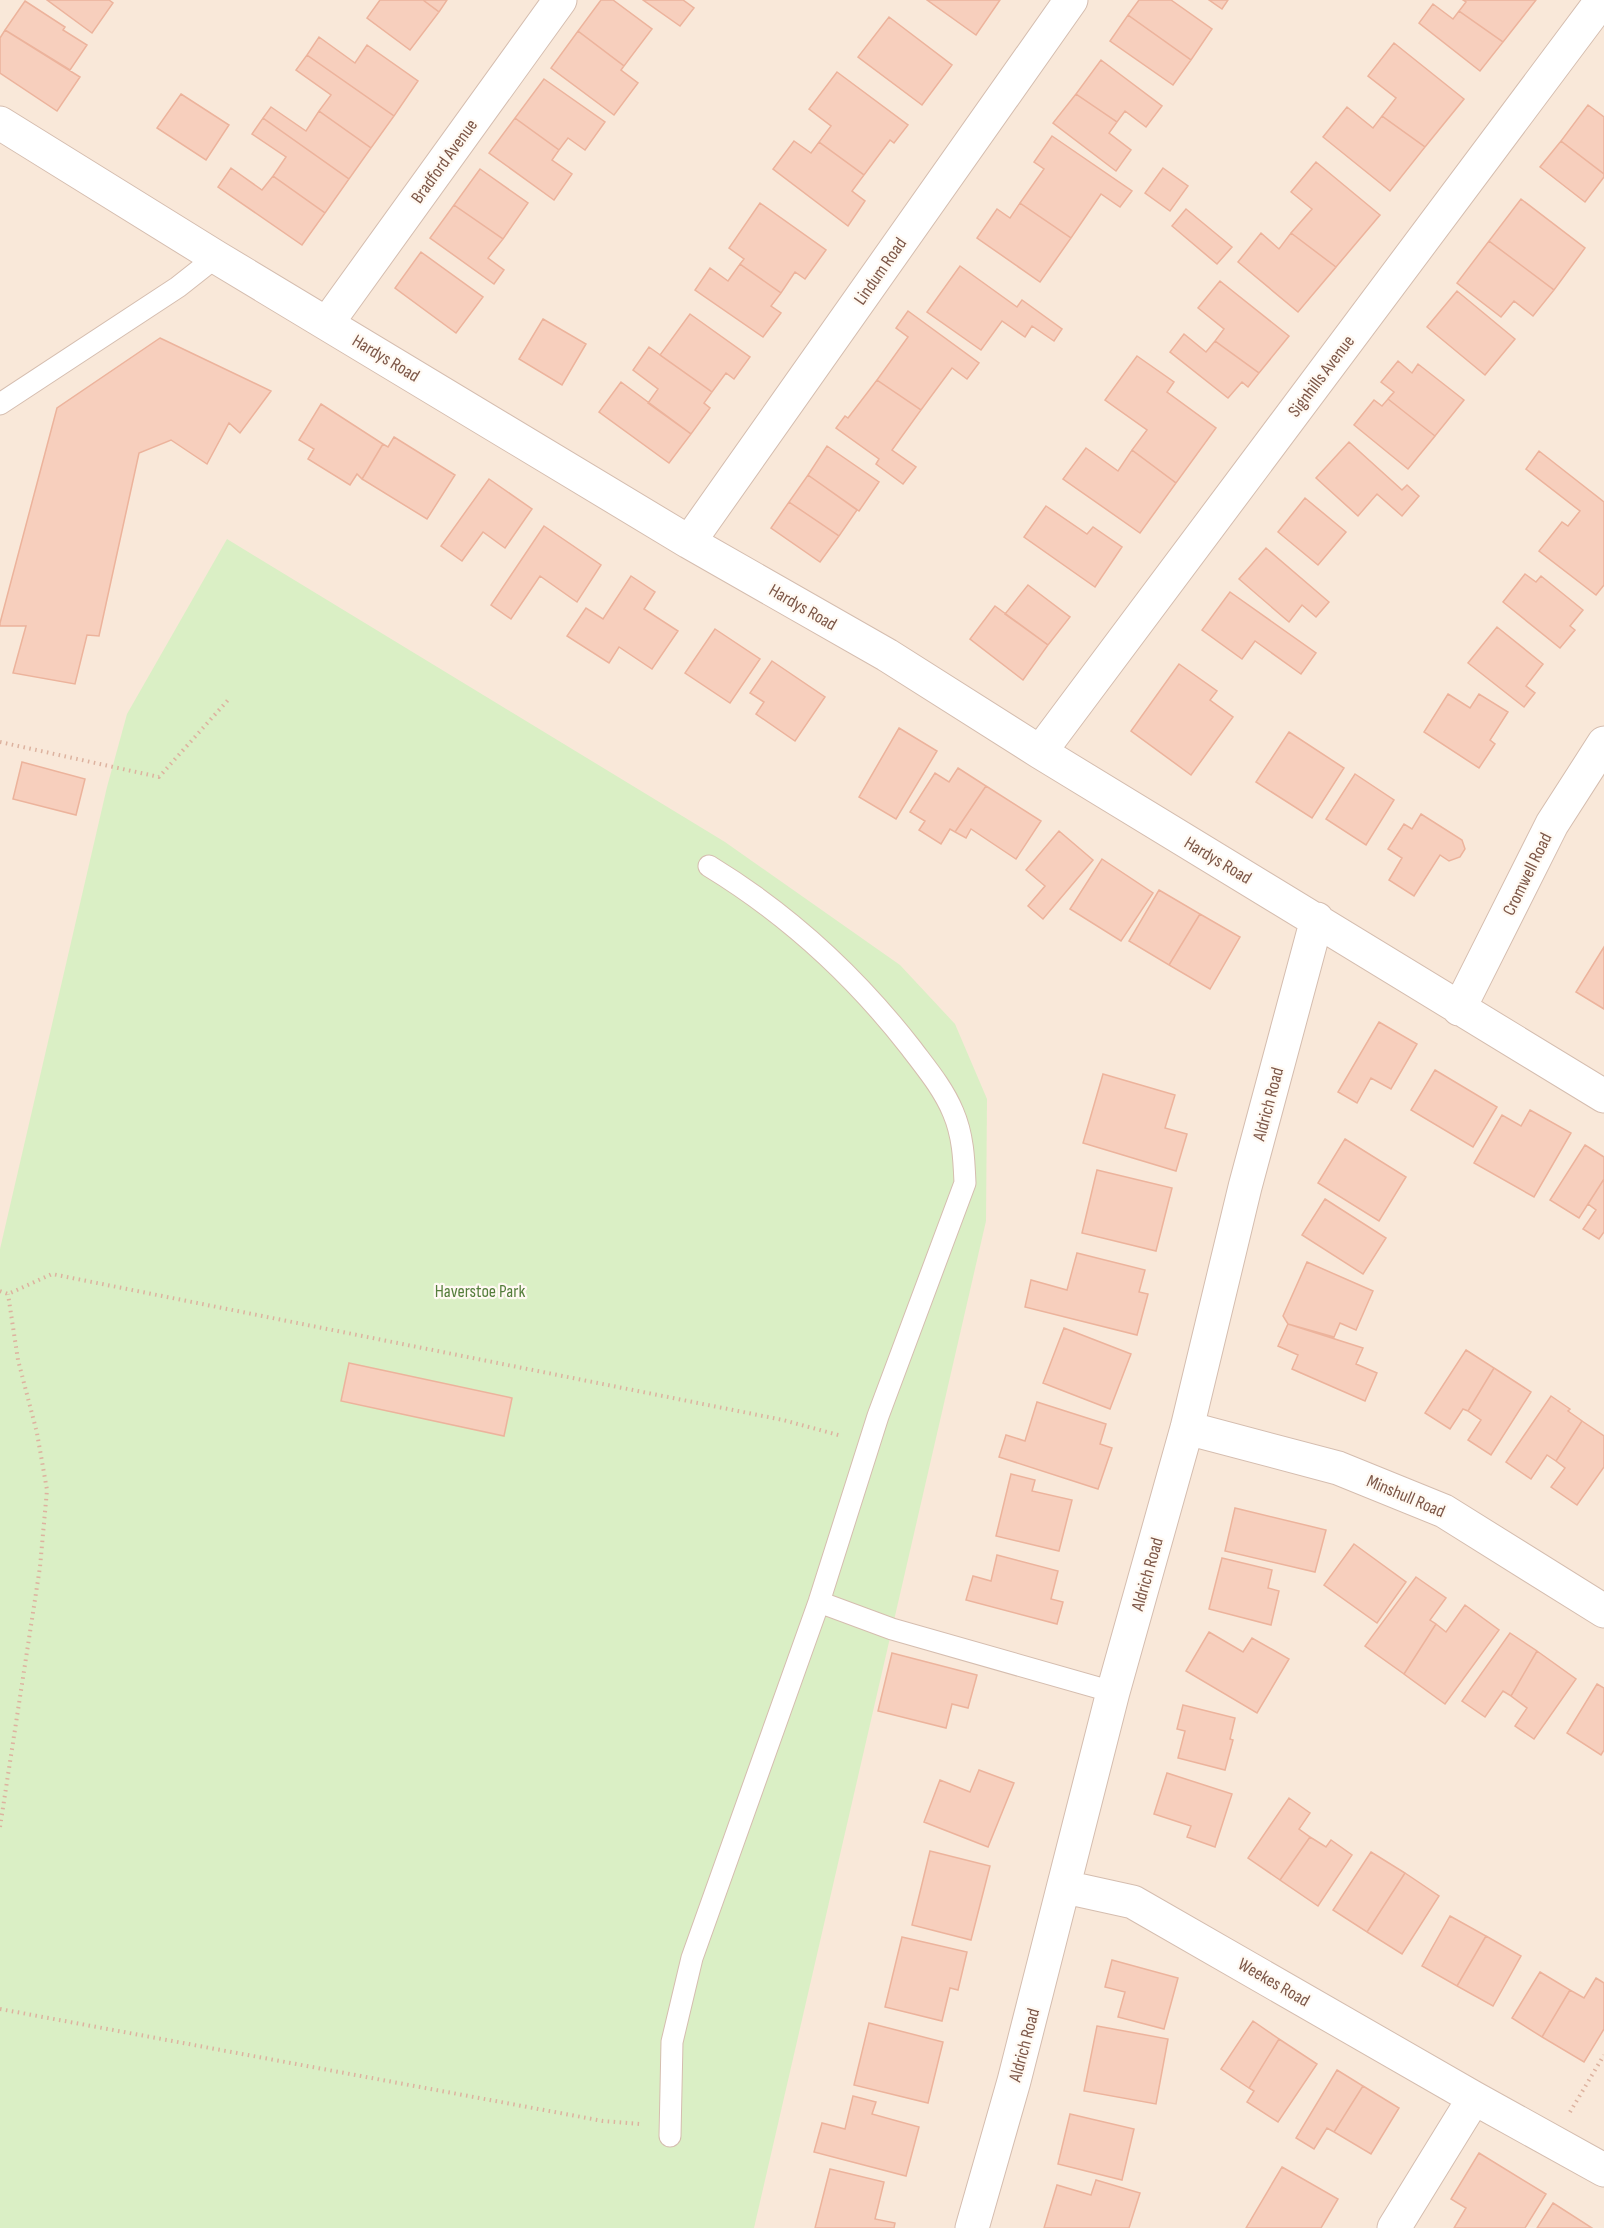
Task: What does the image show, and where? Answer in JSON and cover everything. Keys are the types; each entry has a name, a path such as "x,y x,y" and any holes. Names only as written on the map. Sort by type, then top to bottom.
{"street":[{"name":"Bradford Avenue","path":"328,322 560,0"},
{"name":"Lindum Road","path":"689,542 1071,0"},
{"name":"Signhills Avenue","path":"1040,752 1602,0"},
{"name":"Hardys Road","path":"0,123 216,257 328,322 689,542 887,655 1040,752 1604,1096"},
{"name":"Cromwell Road","path":"1459,1009 1552,824 1604,743"},
{"name":"Aldrich Road","path":"972,2228 1014,2081 1113,1692 1187,1428 1245,1187 1317,920"},
{"name":"Minshull Road","path":"1187,1428 1338,1468 1444,1510 1604,1611"},
{"name":"Weekes Road","path":"1065,1887 1133,1902 1604,2170"},
{"path":"1394,2228 1474,2098"}],"lane":[{"path":"0,404 178,287 216,257"},
{"path":"670,2131 672,2043 692,1958 819,1602 869,1444 965,1183 964,1149 954,1113 937,1082 883,1011 822,951 747,889 709,866"},
{"path":"819,1602 892,1629 1113,1692"}],"path":[{"path":"0,742 159,777 228,700"},
{"path":"0,1291 8,1294 52,1274 783,1420 869,1444"},
{"path":"0,1827 40,1567 47,1490 37,1433 18,1360 8,1294"},
{"path":"0,2009 603,2121 670,2131"},
{"path":"1551,2140 1604,2055"}],"shaded area":[{"path":"0,0 1604,0 1604,2228 0,2228"}],"green space":[{"name":"Haverstoe Park","path":"227,539 725,842 900,965 955,1024 987,1099 986,1221 754,2228 0,2228 0,1249 107,787 127,714"}],"building":[{"path":"47,0 109,0 113,3 92,33"},
{"path":"380,0 423,0 439,12 410,50 367,18"},
{"path":"423,0 447,0 439,12"},
{"path":"601,0 613,0 652,29 624,66 578,31"},
{"path":"643,0 683,0 694,8 680,26"},
{"path":"927,0 1000,0 976,35"},
{"path":"1139,0 1171,0 1212,29 1191,60 1128,15"},
{"path":"1209,0 1228,0 1222,9"},
{"path":"1463,0 1536,0 1503,42 1459,11 1466,2"},
{"path":"25,1 65,27 63,30 87,45 70,70 5,30"},
{"path":"1433,4 1453,19 1459,11 1503,42 1480,71 1419,23"},
{"path":"1128,15 1191,60 1173,85 1110,41"},
{"path":"889,17 952,65 922,105 858,57"},
{"path":"5,30 80,77 57,111 0,73 0,38"},
{"path":"578,31 624,66 621,70 638,83 614,115 551,68"},
{"path":"319,37 355,63 367,45 418,81 394,116 307,55"},
{"path":"1394,43 1464,99 1425,147 1382,116 1396,98 1368,76"},
{"path":"307,55 394,116 371,148 319,111 331,95 296,70"},
{"path":"1101,60 1162,106 1146,127 1125,111 1117,122 1076,94"},
{"path":"837,72 908,125 894,143 890,140 864,175 819,142 831,126 809,109"},
{"path":"544,79 605,122 585,150 568,138 559,150 515,118"},
{"path":"181,94 229,125 206,160 157,128"},
{"path":"1076,94 1117,122 1109,133 1131,150 1116,171 1053,123"},
{"path":"1588,105 1604,117 1604,174 1561,141"},
{"path":"271,107 306,131 319,111 371,148 349,179 263,118"},
{"path":"1347,107 1373,128 1382,116 1425,147 1390,191 1323,137"},
{"path":"263,118 349,179 325,213 273,176 286,157 252,134"},
{"path":"515,118 559,150 552,160 572,174 554,200 489,153"},
{"path":"1052,136 1132,191 1120,207 1101,194 1071,238 1020,203 1044,169 1034,162"},
{"path":"794,141 811,153 819,142 864,175 852,191 865,201 848,226 773,169"},
{"path":"1561,141 1604,174 1585,202 1540,167"},
{"path":"1316,162 1380,215 1336,267 1291,233 1312,209 1291,192"},
{"path":"231,168 262,190 273,176 325,213 302,245 218,187"},
{"path":"1163,168 1188,186 1170,211 1145,193"},
{"path":"480,169 528,203 503,239 454,205"},
{"path":"1521,199 1585,248 1554,290 1489,241"},
{"path":"760,203 826,250 805,279 795,272 781,293 740,264 744,259 729,248"},
{"path":"1020,203 1071,238 1040,282 977,238 997,209 1010,218"},
{"path":"454,205 503,239 488,258 504,270 494,284 430,238"},
{"path":"1186,209 1232,247 1217,264 1172,226"},
{"path":"1261,233 1279,249 1291,233 1336,267 1298,312 1238,262"},
{"path":"1489,241 1554,290 1533,316 1514,301 1501,317 1457,283"},
{"path":"421,252 483,297 456,333 395,288"},
{"path":"740,264 781,293 771,306 781,313 763,337 695,290 710,268 728,281"},
{"path":"960,266 1017,307 1022,300 1062,329 1054,341 1032,326 1025,337 1002,321 981,350 927,312"},
{"path":"1220,281 1289,336 1259,373 1215,341 1224,329 1198,308"},
{"path":"1457,291 1515,339 1485,375 1427,327"},
{"path":"908,311 979,363 967,379 952,368 921,410 877,380 908,337 896,328"},
{"path":"690,314 750,357 734,379 726,373 712,392 660,355"},
{"path":"543,319 586,344 562,385 519,359"},
{"path":"1184,334 1206,352 1215,341 1259,373 1248,387 1242,382 1228,398 1170,352"},
{"path":"160,338 271,391 240,433 229,423 207,464 171,440 139,453 99,636 87,635 75,684 13,673 26,626 0,626 0,623 57,408"},
{"path":"649,347 712,392 704,403 710,408 691,434 648,403 658,389 633,370"},
{"path":"1137,356 1174,382 1167,392 1216,428 1176,483 1132,450 1147,430 1105,400"},
{"path":"1398,361 1412,373 1418,364 1464,400 1435,436 1388,399 1394,392 1381,382"},
{"path":"877,380 921,410 892,450 916,467 903,484 876,464 879,459 836,428 845,416 848,418"},
{"path":"621,382 691,434 669,463 599,412"},
{"path":"1388,399 1435,436 1408,469 1354,425 1374,400 1382,406"},
{"path":"321,404 383,444 362,479 357,474 350,485 308,459 314,449 299,440"},
{"path":"394,437 455,475 427,519 362,479 383,444 388,447"},
{"path":"1349,442 1402,490 1407,485 1419,496 1402,516 1377,494 1358,516 1316,478"},
{"path":"827,446 879,482 859,511 808,475"},
{"path":"1086,448 1118,471 1132,450 1176,483 1140,533 1063,479"},
{"path":"1539,451 1604,502 1604,585 1596,595 1539,551 1562,522 1568,526 1580,511 1526,469"},
{"path":"808,475 857,510 839,536 789,502"},
{"path":"489,479 532,509 505,548 483,532 462,561 441,546"},
{"path":"1305,498 1346,532 1318,565 1278,532"},
{"path":"789,502 839,536 820,562 771,528"},
{"path":"1046,506 1087,534 1093,527 1122,547 1095,587 1024,537"},
{"path":"544,526 601,565 577,602 540,576 511,619 491,605"},
{"path":"1266,548 1329,602 1316,617 1302,605 1289,622 1239,579"},
{"path":"1525,574 1536,582 1541,576 1583,610 1570,626 1575,630 1560,648 1503,602"},
{"path":"631,576 655,592 644,609 678,631 652,669 619,647 609,663 567,636 586,608 603,619"},
{"path":"1028,585 1070,617 1048,645 1005,614"},
{"path":"1230,592 1316,653 1301,674 1255,641 1242,659 1202,630"},
{"path":"995,606 1048,645 1023,680 970,639"},
{"path":"1497,627 1543,664 1526,686 1535,693 1524,707 1468,663"},
{"path":"715,629 760,659 730,703 685,673"},
{"path":"772,661 825,697 795,741 756,714 764,702 750,693"},
{"path":"1179,664 1217,691 1210,700 1233,717 1191,775 1131,731"},
{"path":"1448,694 1470,708 1479,694 1508,712 1490,740 1495,744 1479,768 1424,732"},
{"path":"899,728 937,751 896,819 859,797"},
{"path":"1289,732 1344,768 1312,818 1256,782"},
{"path":"22,762 85,779 76,815 13,799"},
{"path":"958,768 986,786 955,832 950,829 941,844 919,830 925,821 910,812 935,773 949,782"},
{"path":"1355,774 1394,800 1366,845 1326,819"},
{"path":"986,786 1041,821 1016,859 971,829 966,838 955,832"},
{"path":"1421,814 1462,840 1465,849 1460,857 1449,861 1440,855 1414,896 1389,880 1402,858 1388,849 1404,824 1412,829"},
{"path":"1059,831 1093,860 1043,919 1028,906 1045,886 1026,870"},
{"path":"1102,859 1153,893 1121,941 1070,909"},
{"path":"1159,890 1200,914 1169,965 1129,941"},
{"path":"1200,914 1240,937 1210,989 1169,965"},
{"path":"1604,947 1604,1009 1576,992"},
{"path":"1379,1022 1417,1044 1391,1089 1371,1078 1357,1103 1338,1092"},
{"path":"1435,1070 1497,1107 1473,1147 1411,1110"},
{"path":"1103,1074 1175,1095 1165,1128 1187,1134 1176,1171 1083,1143"},
{"path":"1530,1110 1571,1133 1534,1197 1474,1163 1502,1115 1521,1126"},
{"path":"1345,1139 1406,1177 1379,1221 1318,1183"},
{"path":"1585,1145 1604,1157 1604,1179 1579,1218 1550,1200"},
{"path":"1097,1170 1172,1188 1156,1251 1082,1233"},
{"path":"1604,1179 1604,1232 1599,1239 1583,1229 1596,1210 1588,1204"},
{"path":"1325,1199 1386,1238 1363,1274 1302,1235"},
{"path":"1077,1253 1145,1270 1139,1292 1148,1294 1137,1335 1025,1307 1031,1280 1067,1290"},
{"path":"1307,1262 1373,1291 1356,1330 1340,1323 1334,1337 1288,1324 1283,1316"},
{"path":"1288,1324 1363,1348 1356,1364 1377,1373 1365,1401 1292,1369 1298,1355 1278,1346"},
{"path":"1064,1328 1131,1354 1110,1409 1043,1383"},
{"path":"1466,1350 1494,1368 1468,1411 1463,1409 1450,1429 1425,1413"},
{"path":"349,1363 512,1398 504,1436 341,1401"},
{"path":"1494,1368 1531,1392 1491,1455 1468,1440 1481,1420 1468,1411"},
{"path":"1551,1396 1570,1409 1568,1411 1582,1421 1556,1461 1547,1455 1531,1479 1506,1462"},
{"path":"1037,1402 1106,1424 1100,1444 1112,1448 1098,1489 999,1457 1006,1435 1025,1441"},
{"path":"1582,1421 1604,1436 1604,1467 1577,1505 1551,1487 1565,1468 1556,1461"},
{"path":"1011,1474 1035,1480 1032,1491 1072,1500 1059,1551 996,1536"},
{"path":"1235,1508 1326,1530 1315,1572 1225,1551"},
{"path":"1354,1544 1406,1582 1377,1623 1324,1585"},
{"path":"997,1555 1058,1571 1051,1599 1063,1602 1057,1624 966,1600 973,1576 991,1581"},
{"path":"1222,1558 1272,1570 1268,1588 1279,1591 1271,1625 1209,1609"},
{"path":"1416,1577 1446,1598 1430,1620 1436,1624 1404,1674 1365,1646"},
{"path":"1465,1605 1499,1630 1445,1704 1404,1674 1436,1624 1446,1632"},
{"path":"1209,1632 1243,1652 1252,1638 1289,1659 1257,1713 1186,1671"},
{"path":"1510,1633 1537,1651 1511,1696 1503,1691 1485,1717 1462,1701"},
{"path":"1537,1651 1576,1679 1534,1739 1515,1726 1527,1708 1511,1696"},
{"path":"892,1653 977,1675 968,1708 952,1704 946,1728 878,1711"},
{"path":"1597,1684 1604,1688 1604,1750 1601,1755 1567,1733"},
{"path":"1183,1705 1235,1718 1230,1739 1233,1740 1225,1770 1178,1758 1185,1731 1177,1729"},
{"path":"979,1770 1014,1783 988,1847 924,1822 940,1780 970,1792"},
{"path":"1167,1773 1232,1794 1215,1847 1187,1837 1191,1826 1154,1814"},
{"path":"1289,1798 1310,1813 1299,1829 1310,1837 1280,1880 1248,1858"},
{"path":"1310,1837 1326,1847 1331,1840 1352,1855 1318,1906 1280,1880"},
{"path":"930,1851 990,1866 971,1940 912,1925"},
{"path":"1371,1852 1405,1873 1367,1932 1333,1910"},
{"path":"1405,1873 1439,1896 1402,1954 1367,1932"},
{"path":"1450,1916 1486,1936 1457,1986 1422,1966"},
{"path":"1486,1936 1521,1956 1493,2006 1457,1986"},
{"path":"902,1937 967,1952 958,1990 950,1988 942,2021 885,2007"},
{"path":"1112,1960 1178,1978 1164,2029 1118,2017 1125,1992 1105,1987"},
{"path":"1540,1972 1570,1990 1542,2037 1512,2018"},
{"path":"1596,1978 1604,1983 1604,2029 1584,2062 1542,2037 1570,1990 1584,1998"},
{"path":"1253,2021 1279,2039 1249,2088 1221,2069"},
{"path":"869,2023 943,2042 928,2103 854,2085"},
{"path":"1097,2026 1168,2039 1156,2104 1084,2091"},
{"path":"1279,2039 1317,2064 1278,2122 1247,2102 1254,2091 1249,2088"},
{"path":"1337,2070 1363,2086 1334,2132 1327,2128 1314,2149 1296,2138"},
{"path":"1363,2086 1399,2108 1371,2154 1334,2132"},
{"path":"853,2096 876,2102 872,2114 919,2127 906,2176 814,2152 822,2123 845,2129"},
{"path":"1070,2114 1134,2129 1122,2180 1058,2164"},
{"path":"1479,2153 1546,2194 1525,2228 1454,2228 1466,2208 1451,2199"},
{"path":"1282,2167 1338,2199 1321,2228 1246,2228"},
{"path":"830,2169 884,2182 875,2219 895,2223 894,2228 815,2228"},
{"path":"1096,2180 1140,2193 1129,2228 1044,2228 1057,2185 1091,2195"},
{"path":"1553,2203 1592,2228 1537,2228"}]}
